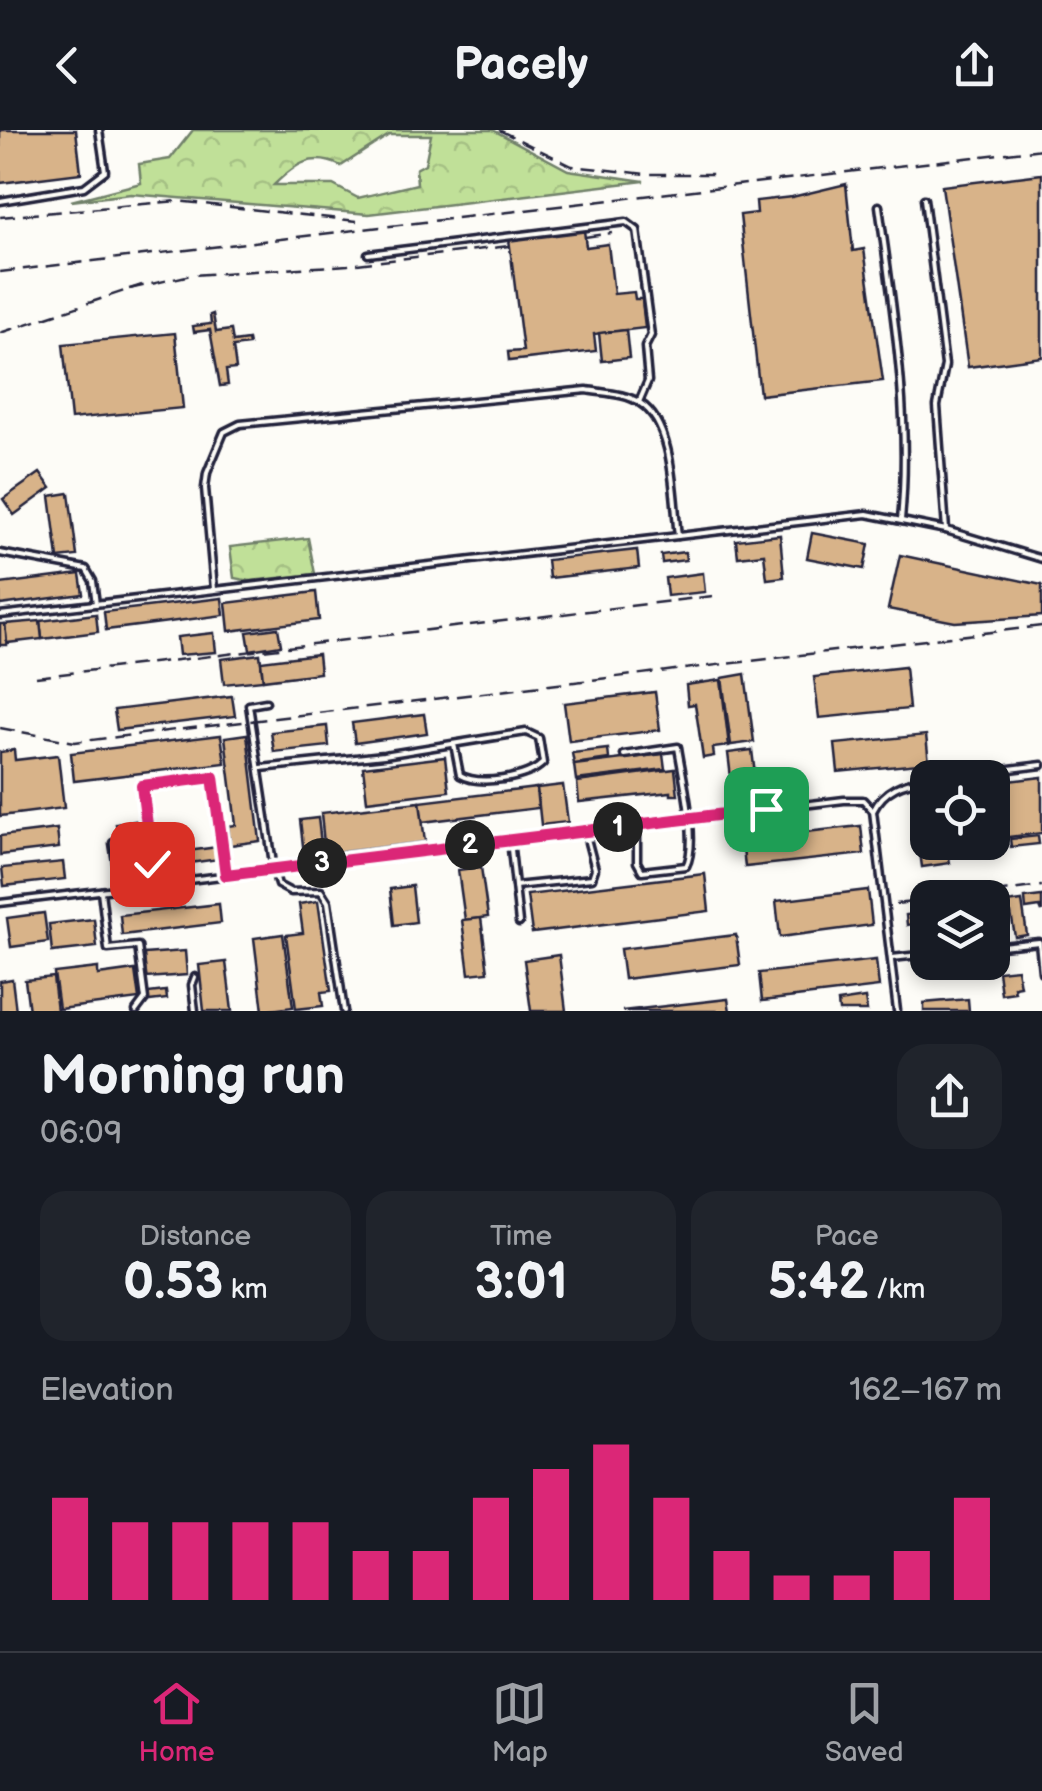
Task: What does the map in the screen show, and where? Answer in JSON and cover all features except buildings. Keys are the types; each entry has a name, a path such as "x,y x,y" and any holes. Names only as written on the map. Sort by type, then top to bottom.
{"lane":[{"path":"0,200 84,186 106,170 100,130"},
{"path":"924,199 945,365 937,406 946,530"},
{"path":"880,206 898,346 905,441 902,520"},
{"path":"368,254 626,222 636,230 650,335 644,347 648,381 640,402"},
{"path":"214,591 205,488 224,432 240,424 586,390 640,402 664,432 678,536"},
{"path":"0,615 867,514 946,530 1042,559"},
{"path":"0,553 86,569 93,580 96,604"},
{"path":"266,702 249,705 274,870 278,885 291,892 321,892 328,902 344,1011"},
{"path":"261,768 384,755 526,732 539,738 543,763 534,772 471,782 460,775 454,744"},
{"path":"624,755 678,748 688,818 690,859 686,866 642,871 638,862 637,824"},
{"path":"1010,770 1042,766"},
{"path":"114,843 117,868 152,864 142,786 213,777 226,875"},
{"path":"873,812 882,794 910,781"},
{"path":"0,903 637,824 864,800 873,812 897,1011"},
{"path":"515,886 592,878 594,870 584,831"},
{"path":"510,840 519,922"},
{"path":"101,891 108,949 138,946 144,999 136,1011"},
{"path":"1010,945 1039,942 1042,972"},
{"path":"891,958 910,956"},
{"path":"195,977 195,1011"}],"green space":[{"path":"193,130 493,130 568,170 644,181 369,214 131,194 71,201 141,183 139,164 170,159","holes":["389,135 431,135 425,164 416,169 417,184 358,198 333,185 274,185 304,162 321,160 341,166"]},
{"path":"308,538 315,574 250,581 234,578 230,547"}],"railway":[{"path":"499,130 572,166 646,174 720,174"},
{"path":"0,272 1042,149"},
{"path":"0,217 177,201 357,221"},
{"path":"585,237 612,233"},
{"path":"129,289 191,275 348,265 510,246"},
{"path":"0,333 142,285"},
{"path":"36,677 713,596"},
{"path":"0,728 75,742 1042,626"},
{"path":"1010,890 1042,886"},
{"path":"896,904 910,902"}],"route":[{"path":"152,864 142,786 213,777 226,875 766,809"}]}
